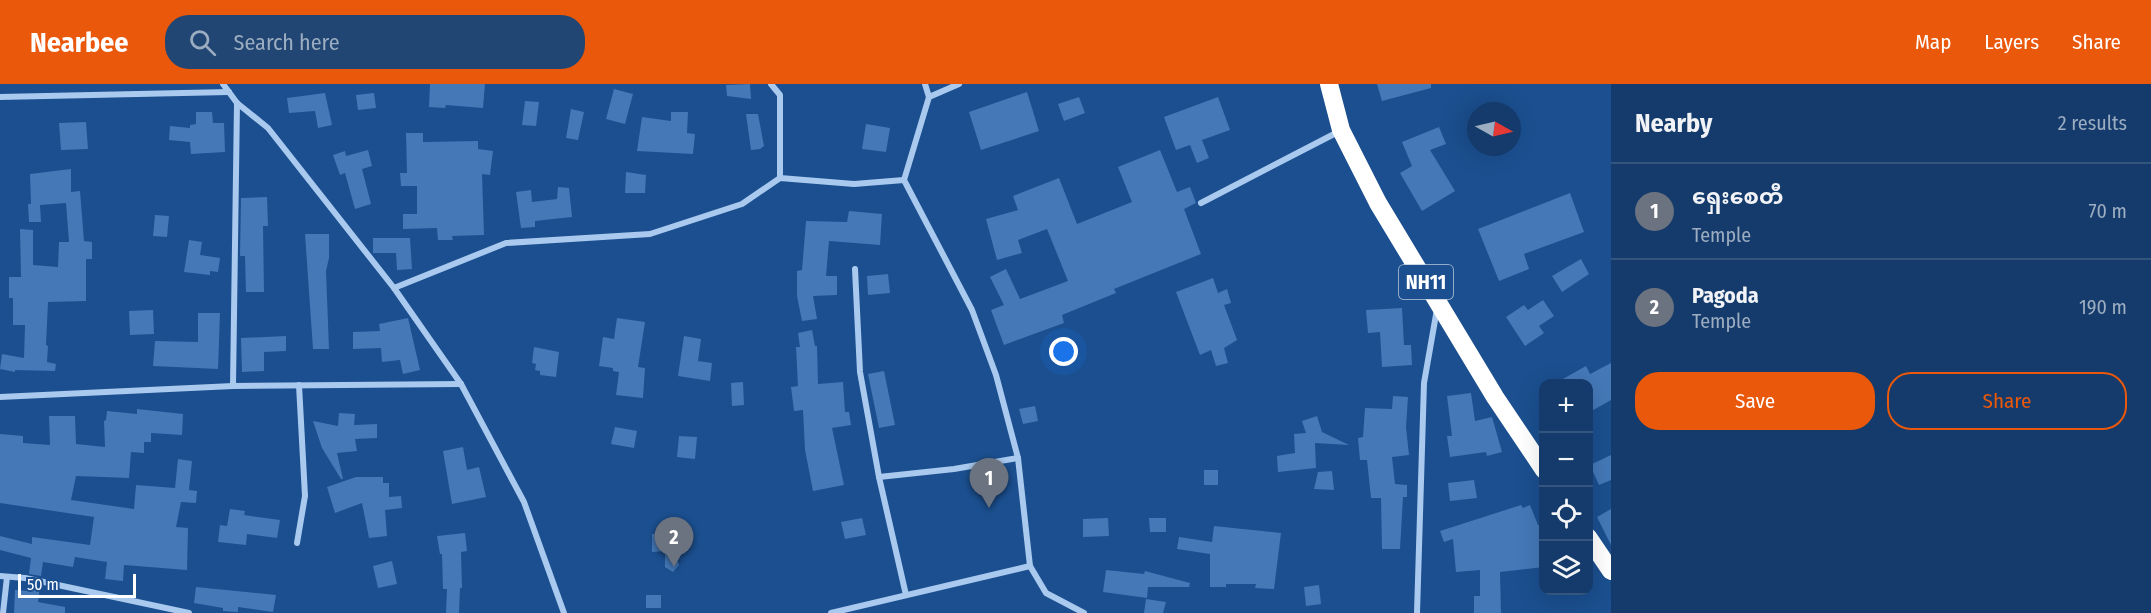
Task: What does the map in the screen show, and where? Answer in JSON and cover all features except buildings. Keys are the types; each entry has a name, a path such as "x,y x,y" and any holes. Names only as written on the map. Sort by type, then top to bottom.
{"highway":[{"name":"NH11","path":"1329,84 1341,130 1378,203 1495,397 1539,463"},
{"path":"1591,541 1611,571"}],"street":[{"path":"223,84 237,103 268,128 394,288 461,384 524,502 564,613"},
{"path":"771,84 780,95 780,178"},
{"path":"925,84 929,97 904,180 972,310 996,375 1018,458 1030,566 1046,593 1084,613"},
{"path":"929,97 959,84"},
{"path":"0,96 229,93"},
{"path":"233,386 237,103"},
{"path":"1201,203 1341,130"},
{"path":"394,288 506,243 650,234 742,204 780,178 854,184 904,180"},
{"path":"855,269 860,372 879,477 906,596"},
{"path":"1417,613 1424,383 1438,303"},
{"path":"0,397 233,386 461,384"},
{"path":"297,543 305,496 299,385"},
{"path":"879,477 954,469 1018,458"},
{"path":"831,613 1030,566"},
{"path":"3,613 4,577 25,578 189,613"}],"place":[{"name":"ရှေးစေတီ","path":"989,508"},
{"name":"Pagoda","path":"674,567"}]}
